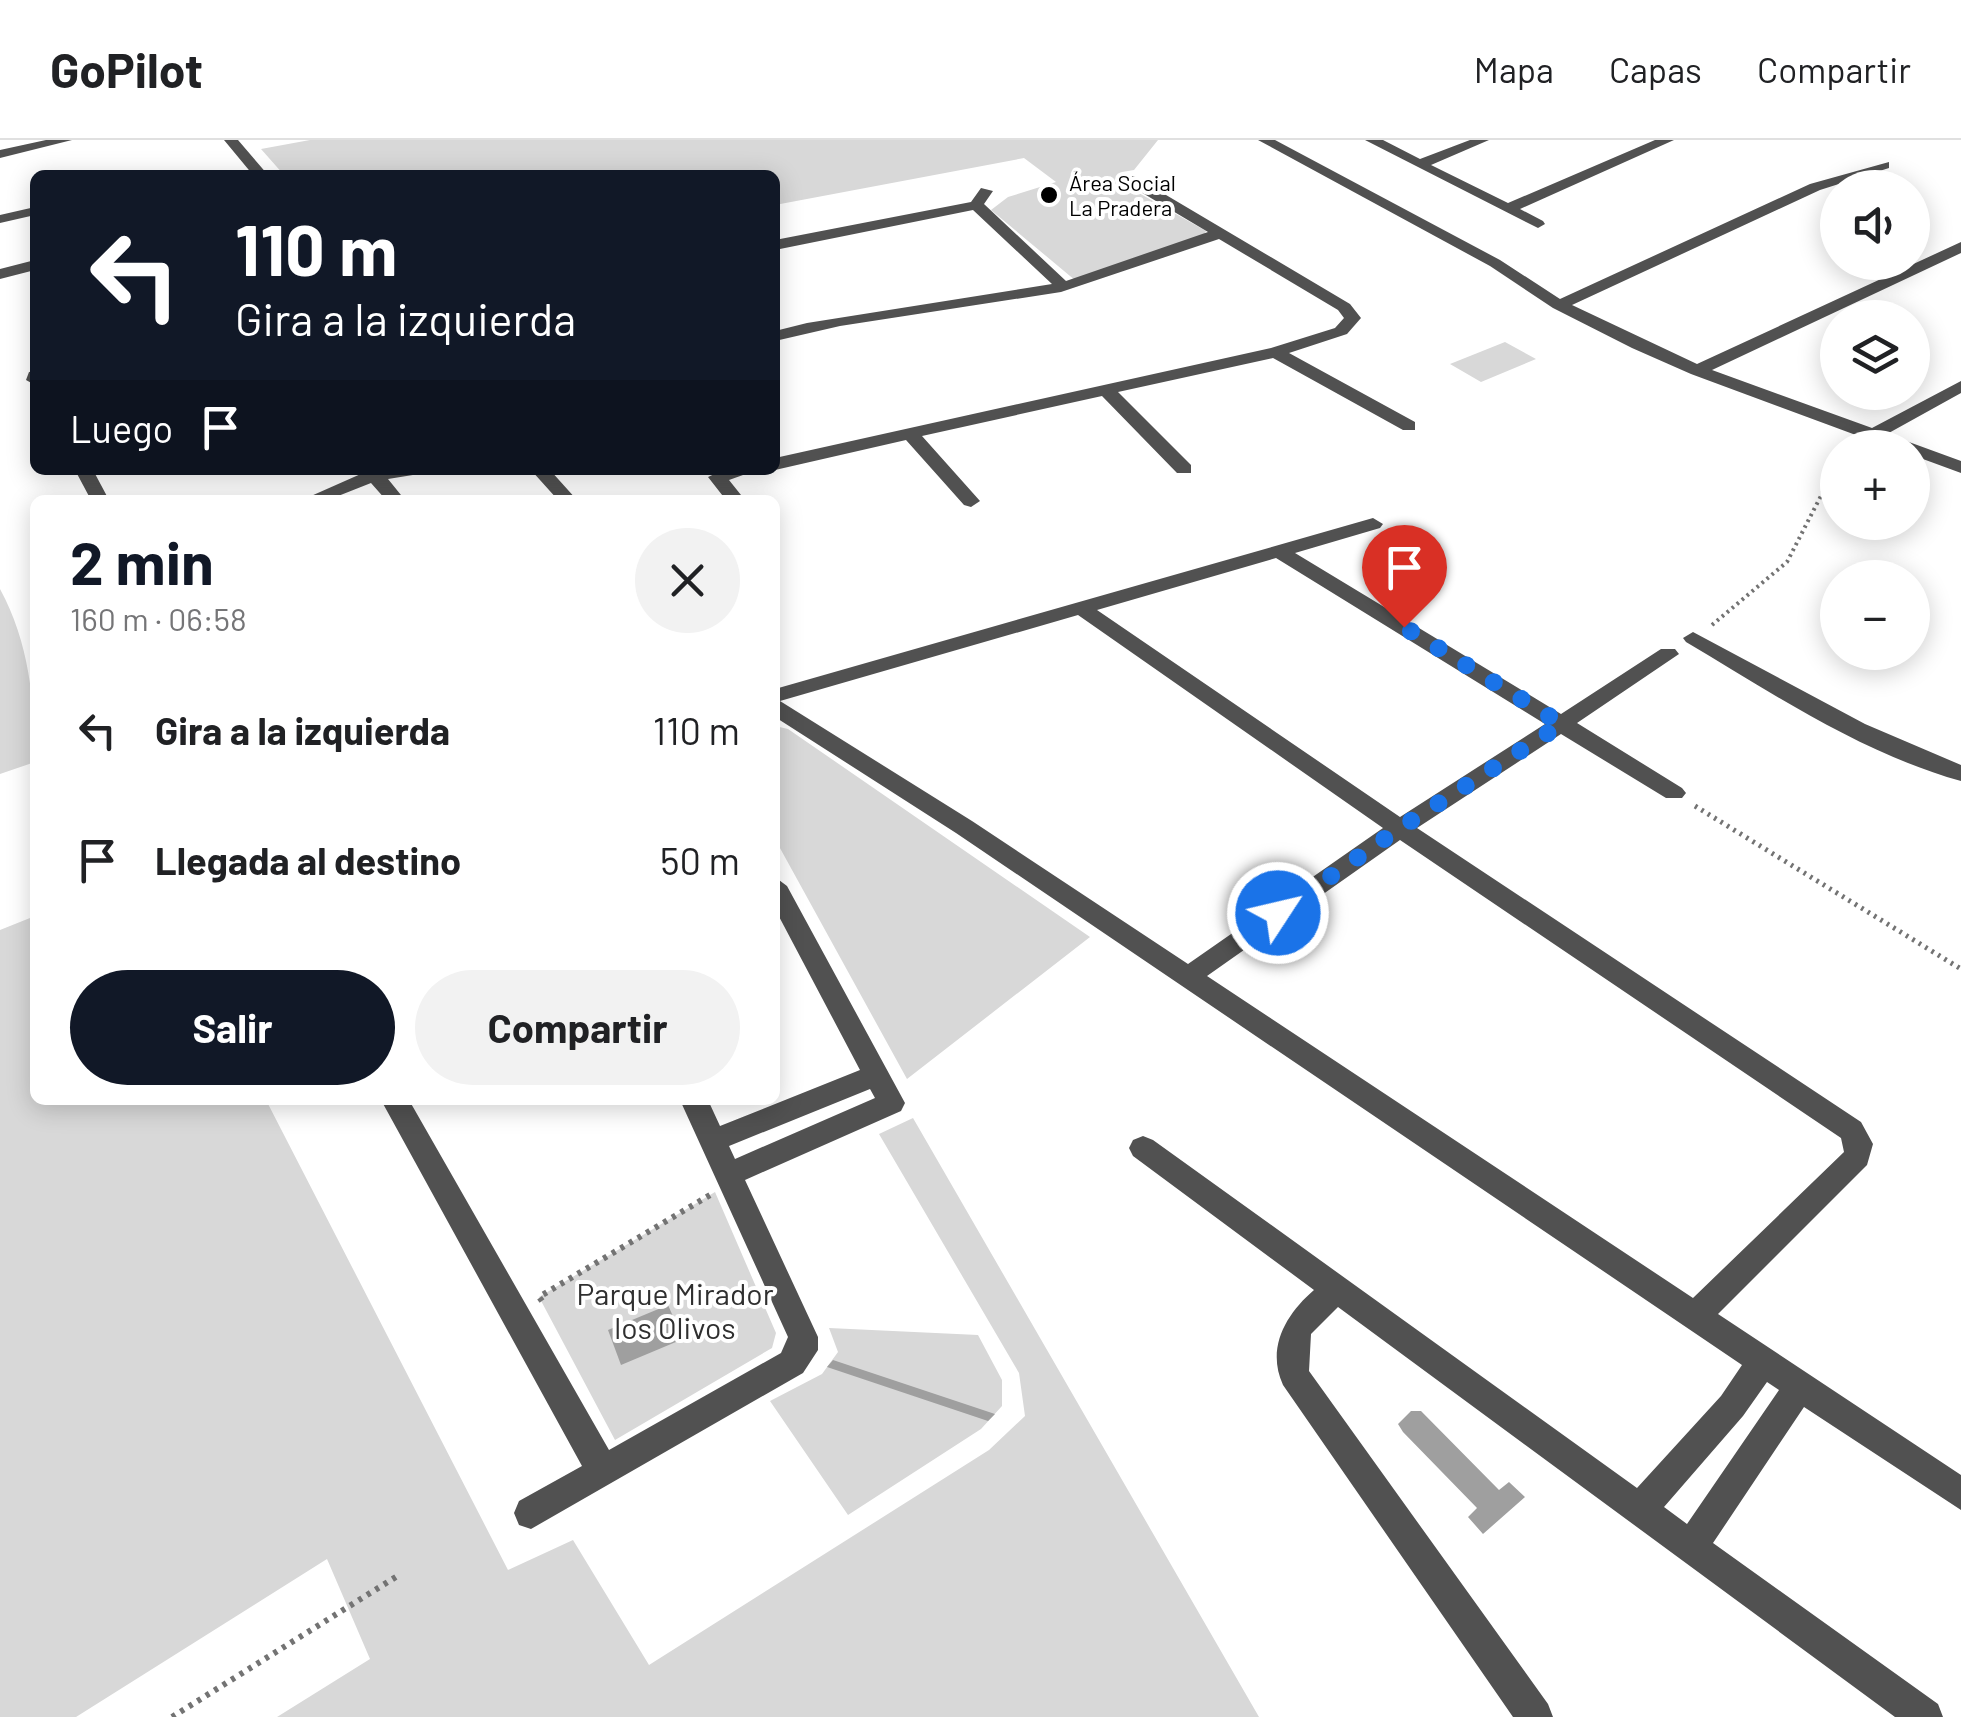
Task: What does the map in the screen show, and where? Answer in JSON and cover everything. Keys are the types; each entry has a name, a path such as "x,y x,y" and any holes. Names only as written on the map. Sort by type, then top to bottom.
{"street":[{"path":"0,154 65,140"},
{"path":"231,140 258,170"},
{"path":"1264,140 1495,264 1559,305 1697,370 1863,430"},
{"path":"1372,140 1538,224"},
{"path":"1420,164 1482,140"},
{"path":"1508,209 1666,140"},
{"path":"1559,305 1815,187 1884,165"},
{"path":"780,463 1275,352 1341,330 1353,318 1344,307 1130,179"},
{"path":"780,244 976,206 986,191"},
{"path":"976,206 1063,286"},
{"path":"0,219 30,212"},
{"path":"780,335 1063,286 1220,234"},
{"path":"1697,370 1961,247"},
{"path":"0,274 30,266"},
{"path":"1275,352 1409,426"},
{"path":"1881,430 1961,386"},
{"path":"1106,390 1184,469"},
{"path":"910,433 971,502"},
{"path":"1930,455 1961,467"},
{"path":"323,495 367,475"},
{"path":"376,475 392,495"},
{"path":"545,475 563,495"},
{"path":"714,475 732,495"},
{"path":"780,695 1373,524"},
{"path":"1277,550 1674,793"},
{"path":"1081,608 1400,828 1851,1130 1859,1144 1856,1157 1697,1314"},
{"path":"1693,638 1814,708 1909,754 1961,773"},
{"path":"1187,977 1400,828 1668,654"},
{"path":"780,709 1697,1314 1798,1388 1961,1494"},
{"path":"721,1183 892,1103 780,895"},
{"path":"713,1142 876,1074"},
{"path":"398,1105 604,1474"},
{"path":"531,1513 792,1363 802,1350 803,1337 721,1183 713,1142 696,1105"},
{"path":"1143,1148 1925,1717"},
{"path":"1338,1287 1296,1327 1291,1352 1294,1375 1535,1717"},
{"path":"1641,1508 1732,1406 1764,1362"},
{"path":"1692,1545 1798,1388"}],"path":[{"path":"1693,638 1787,562 1820,498"},
{"path":"1674,793 1961,969"},
{"path":"548,1312 539,1297 721,1183"},
{"path":"172,1717 399,1575"}],"green space":[{"path":"310,140 1158,140 1134,170 1122,172 1116,180 1206,231 1202,238 1076,281 991,210 1008,197 1056,182 1024,158 780,204 780,170 280,170 261,149"},
{"path":"1505,342 1536,359 1481,382 1450,364"},
{"path":"0,589 18,630 28,673 30,764 0,774"},
{"path":"780,727 1090,937 907,1079 780,848"},
{"path":"30,918 30,1105 269,1105 508,1570 573,1540 649,1665 989,1450 1025,1416 1019,1373 879,1134 913,1118 1259,1717 277,1717 370,1659 327,1559 76,1717 0,1717 0,930"},
{"name":"Parque Mirador los Olivos","path":"715,1192 776,1333 772,1348 615,1440 539,1297"},
{"path":"829,1328 978,1335 1002,1380 1002,1406 981,1429 848,1515 770,1401 822,1374 838,1352"}],"shaded area":[{"path":"668,1305 683,1339 621,1365 608,1330"},
{"path":"833,1360 995,1414 988,1421 827,1367"},
{"path":"1411,1411 1421,1411 1499,1490 1509,1482 1525,1497 1483,1534 1468,1517 1477,1508 1398,1424"}],"place":[{"name":"Área Social La Pradera","path":"1049,195"}],"route":[{"path":"1278,913 1400,828 1562,724 1404,627"}]}
